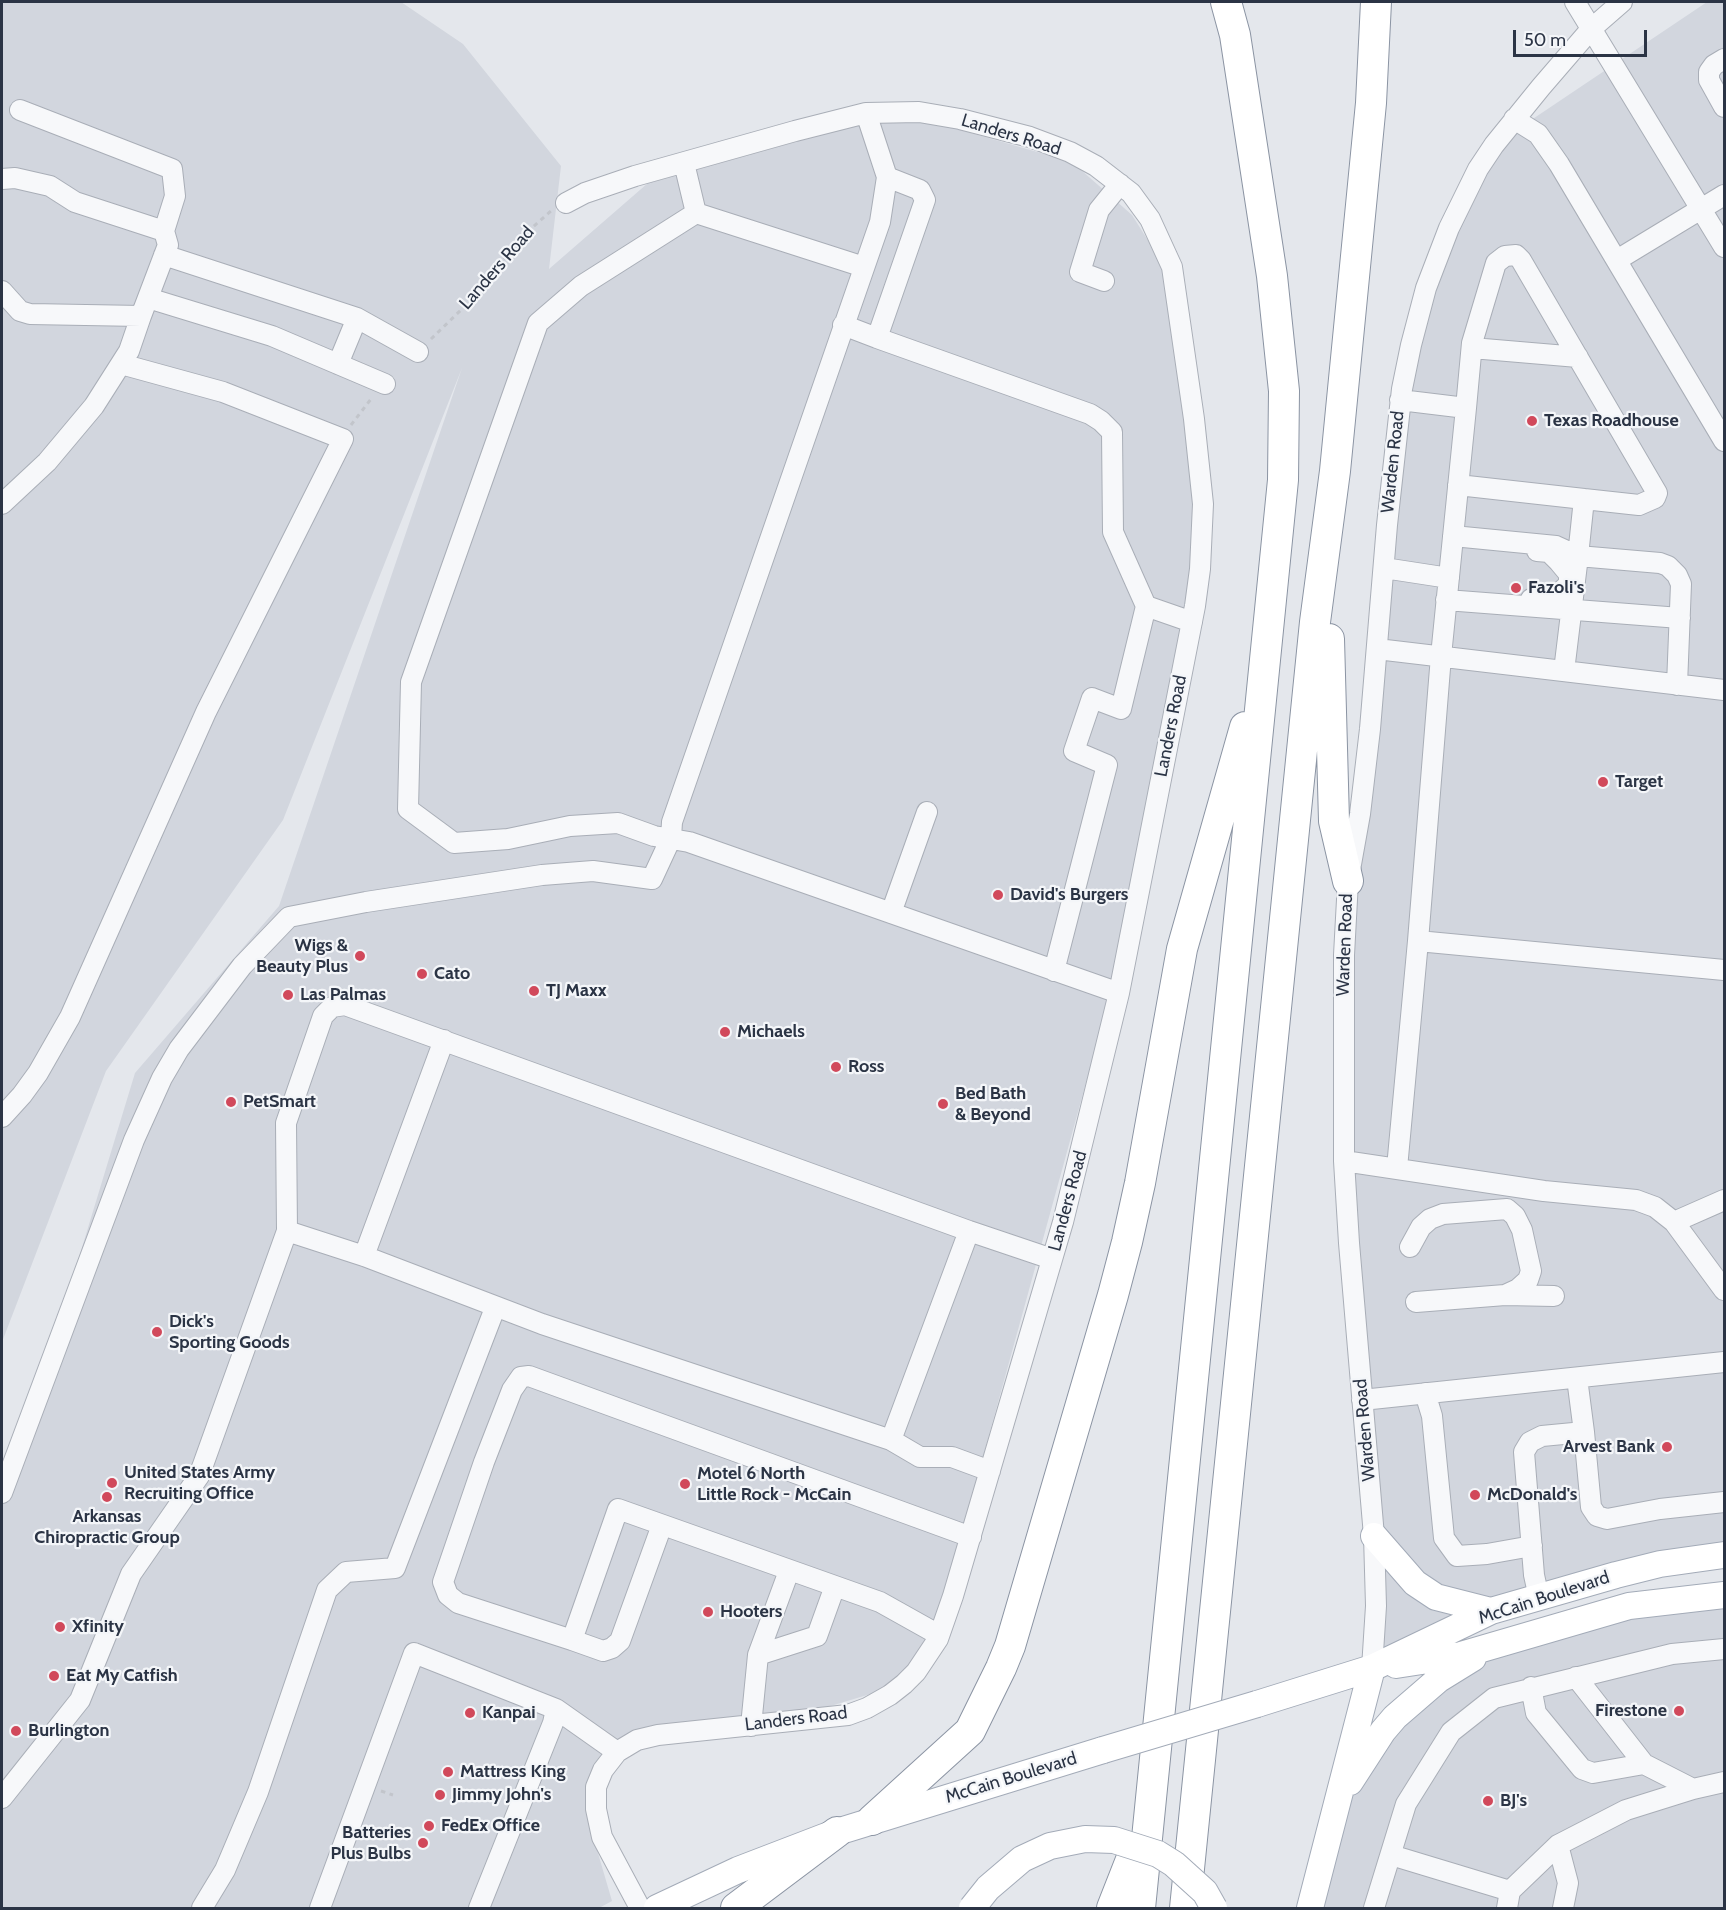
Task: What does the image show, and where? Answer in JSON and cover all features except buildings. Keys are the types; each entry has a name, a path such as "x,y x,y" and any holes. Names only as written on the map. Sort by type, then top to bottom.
{"highway":[{"path":"1140,1908 1283,480 1284,391 1272,276 1235,35 1226,2"},
{"path":"1185,1908 1314,633 1335,471 1370,115 1376,2"},
{"path":"1325,545 1334,821 1348,881"},
{"path":"872,1821 970,1731 1010,1646 1113,1295 1140,1183 1182,949 1264,661"},
{"path":"1112,1908 1149,1814"},
{"path":"736,1908 837,1832"}],"main road":[{"path":"1374,1536 1415,1583 1436,1597 1491,1611"},
{"name":"McCain Boulevard","path":"657,1908 738,1870 837,1832 1372,1668 1491,1611 1660,1564 1725,1555"},
{"name":"McCain Boulevard","path":"1372,1668 1461,1655 1629,1606 1725,1595"},
{"path":"1337,1802 1383,1731 1395,1717 1439,1679 1491,1647"},
{"name":"Warden Road","path":"1312,1905 1372,1668"},
{"path":"972,1908 988,1888 1022,1859 1050,1846 1085,1839 1114,1840 1158,1854 1174,1864 1205,1892 1214,1908"}],"street":[{"path":"1575,2 1725,247"},
{"name":"Warden Road","path":"1372,1668 1376,1606 1374,1536 1344,1161 1343,1017 1348,881 1365,772 1400,400 1426,288 1449,228 1478,169 1514,119 1592,29 1622,2"},
{"path":"1725,59 1714,65 1709,72 1709,80 1725,107"},
{"path":"2,504 47,462 94,406 129,351 168,245 164,231 175,196 172,169 20,110"},
{"name":"Landers Road","path":"566,203 635,176 795,130 866,113 919,112 960,119 1008,131 1070,152 1096,166 1131,193 1150,219 1172,267 1194,420 1203,504 1200,569 1192,622 1119,993 1052,1259 954,1596 939,1635 916,1672 890,1695 867,1708 838,1717 658,1735 637,1740 617,1752 603,1770 596,1787 596,1809 602,1837 640,1908"},
{"path":"2,1493 134,1140 162,1078 179,1049 242,966 289,917 366,902 542,874 593,871 652,879 671,838 672,822 880,222 887,177 866,113"},
{"path":"1514,119 1538,134 1559,164 1725,441"},
{"path":"684,163 696,213"},
{"path":"877,338 925,200 920,190 887,177"},
{"path":"2,179 15,178 50,186 75,202 164,231"},
{"path":"1104,281 1080,272 1099,210 1120,184"},
{"path":"1617,260 1725,195"},
{"path":"696,213 864,267"},
{"path":"696,213 581,286 538,323 411,682 408,809 454,843 508,839 570,826 618,823 654,836 689,842 1119,993"},
{"path":"1397,1168 1441,656 1454,600 1449,578 1458,485 1472,348 1496,263 1510,254 1516,255 1657,493 1655,498 1639,505 1458,485"},
{"path":"164,255 357,318 418,352"},
{"path":"2,291 20,311 30,314 145,307 273,336 385,384"},
{"path":"338,364 357,318"},
{"path":"843,325 1090,414 1112,432 1113,532 1146,606 1121,710 1092,698 1074,751 1107,765 1054,971"},
{"path":"1472,348 1578,357"},
{"path":"2,1117 38,1073 70,1017 206,712 343,439 223,392 121,364"},
{"path":"1400,400 1466,408"},
{"path":"1564,671 1584,499"},
{"path":"1453,536 1556,546 1578,556 1660,563 1668,566 1677,575 1681,584 1677,685"},
{"path":"1454,600 1470,594 1541,599 1556,596 1569,584 1569,574 1549,552 1498,546 1486,539"},
{"path":"1384,567 1449,578"},
{"path":"1454,600 1680,618"},
{"path":"1146,606 1192,622"},
{"path":"1377,649 1725,690"},
{"path":"891,913 927,812"},
{"path":"1418,941 1725,970"},
{"path":"2,1798 80,1700 131,1574 199,1476 287,1231 286,1123 323,1016 332,1007 345,1005 1052,1259"},
{"path":"364,1256 444,1040"},
{"path":"1344,1161 1506,1185 1636,1200 1655,1207 1674,1222 1725,1290"},
{"path":"1506,1185 1507,1209"},
{"path":"1674,1222 1725,1200"},
{"path":"1410,1248 1421,1227 1430,1219 1443,1214 1507,1209 1515,1216 1522,1230 1531,1271 1528,1280 1505,1295"},
{"path":"287,1231 364,1256 495,1308 891,1440 920,1457 952,1457 990,1472"},
{"path":"891,1440 969,1231"},
{"path":"1416,1302 1505,1295 1554,1296"},
{"path":"202,1908 225,1870 258,1792 327,1590 346,1572 395,1568 495,1308"},
{"path":"1362,1400 1725,1362"},
{"path":"662,1525 620,1641 612,1648 603,1651 458,1604 448,1595 443,1582 484,1462 512,1390 521,1377 529,1376 971,1537"},
{"path":"1577,1378 1591,1508 1597,1516 1608,1519 1660,1509 1725,1502"},
{"path":"1425,1394 1432,1416 1444,1538 1457,1556 1487,1554 1532,1546"},
{"path":"1539,1598 1534,1575 1524,1452 1530,1442 1542,1436 1584,1432"},
{"path":"572,1640 618,1509 880,1602 939,1635"},
{"path":"752,1726 758,1655 789,1571"},
{"path":"758,1655 817,1636 835,1586"},
{"path":"1374,1908 1406,1804 1451,1732 1494,1698 1672,1654 1725,1648"},
{"path":"320,1908 414,1653 556,1709 617,1752"},
{"path":"1576,1677 1644,1764 1693,1789"},
{"path":"1531,1687 1536,1713 1582,1769 1593,1773 1644,1764"},
{"path":"479,1908 553,1723 556,1709"},
{"path":"1391,1855 1509,1900 1558,1845 1626,1810 1693,1789 1725,1782"},
{"path":"1558,1845 1568,1883 1563,1908"}],"path":[{"name":"Landers Road","path":"418,352 463,308 526,233 543,216 566,203"},
{"path":"343,439 361,411 385,384"}],"shaded area":[{"path":"2,2 401,2 463,44 561,166 549,269 648,183 858,124 926,120 1072,162 1132,215 1159,258 1172,315 1200,514 1189,597 1103,1021 945,1595 904,1684 767,1725 638,1731 593,1780 588,1819 612,1901 599,1908 2,1908 2,1460 22,1445 135,1073 279,906 462,368 283,820 106,1071 2,1342"},
{"path":"1707,2 1724,2 1724,1556 1560,1591 1372,1668 1343,1110 1360,814 1397,423 1426,288 1494,145"},
{"path":"1724,1595 1724,1908 1310,1908 1337,1802 1461,1655"}],"place":[{"name":"Texas Roadhouse","path":"1532,421"},
{"name":"Fazoli's","path":"1516,588"},
{"name":"Target","path":"1603,782"},
{"name":"David's Burgers","path":"998,895"},
{"name":"Wigs & Beauty Plus","path":"360,956"},
{"name":"Cato","path":"422,974"},
{"name":"TJ Maxx","path":"534,991"},
{"name":"Las Palmas","path":"288,995"},
{"name":"Michaels","path":"725,1032"},
{"name":"Ross","path":"836,1067"},
{"name":"PetSmart","path":"231,1102"},
{"name":"Bed Bath & Beyond","path":"943,1104"},
{"name":"Dick's Sporting Goods","path":"157,1332"},
{"name":"Arvest Bank","path":"1667,1447"},
{"name":"United States Army Recruiting Office","path":"112,1483"},
{"name":"Motel 6 North Little Rock - McCain","path":"685,1484"},
{"name":"McDonald's","path":"1475,1495"},
{"name":"Arkansas Chiropractic Group","path":"107,1497"},
{"name":"Hooters","path":"708,1612"},
{"name":"Xfinity","path":"60,1627"},
{"name":"Eat My Catfish","path":"54,1676"},
{"name":"Firestone","path":"1679,1711"},
{"name":"Kanpai","path":"470,1713"},
{"name":"Burlington","path":"16,1731"},
{"name":"Mattress King","path":"448,1772"},
{"name":"Jimmy John's","path":"440,1795"},
{"name":"BJ's","path":"1488,1801"},
{"name":"FedEx Office","path":"429,1826"},
{"name":"Batteries Plus Bulbs","path":"423,1843"}]}
